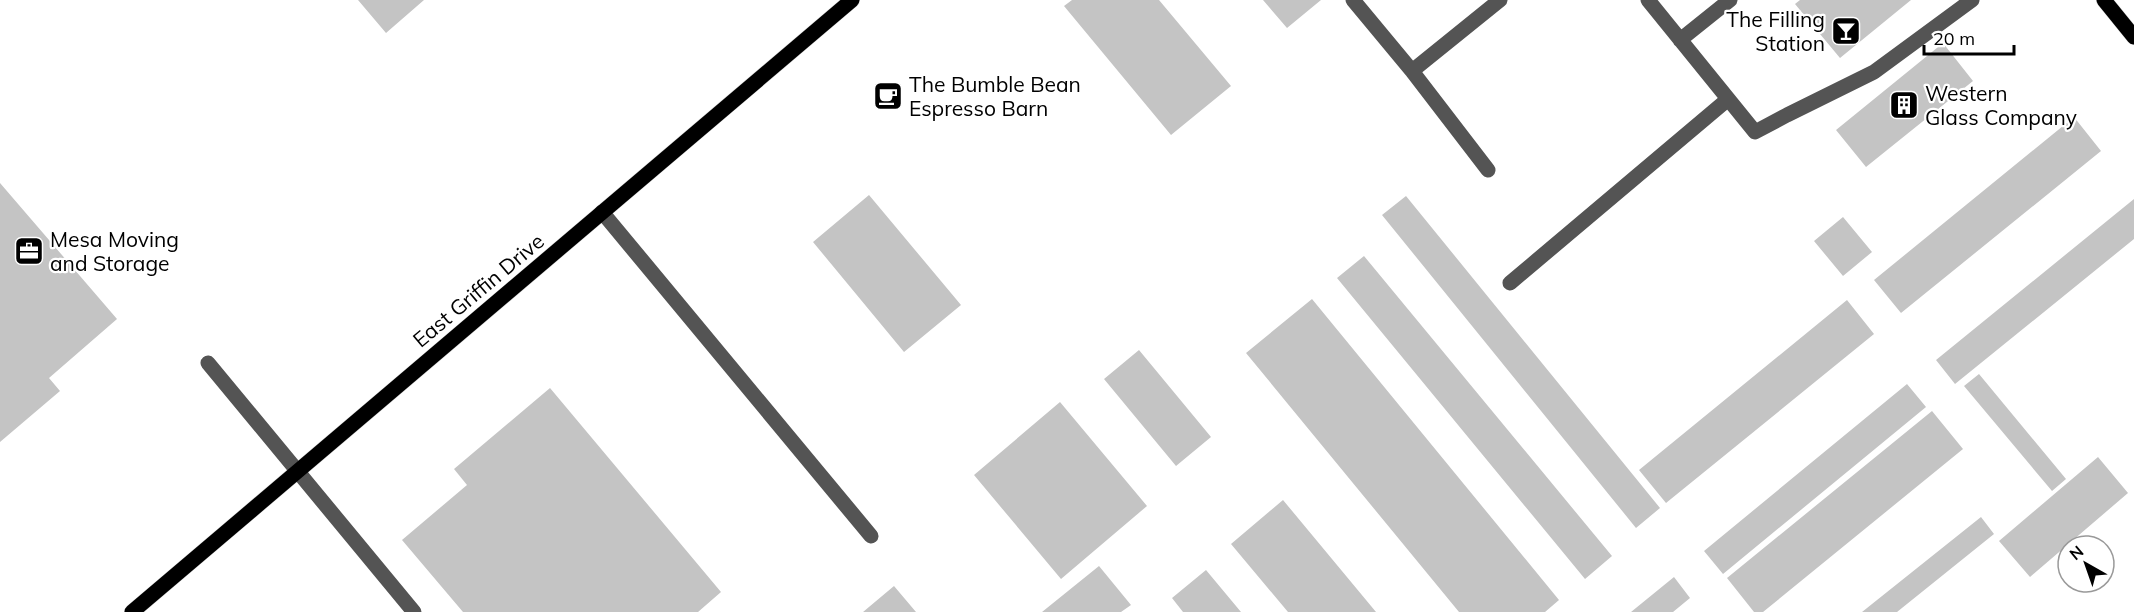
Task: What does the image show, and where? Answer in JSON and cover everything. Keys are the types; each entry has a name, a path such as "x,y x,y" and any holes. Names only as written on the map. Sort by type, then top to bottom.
{"main road":[{"name":"East Griffin Drive","path":"132,612 852,0"},
{"path":"2104,0 2134,37"}],"lane":[{"path":"1353,0 1412,71 1488,170"},
{"path":"1412,71 1500,0"},
{"path":"1648,0 1755,132 1874,72 1972,0"},
{"path":"1680,40 1731,0"},
{"path":"1510,283 1727,100"},
{"path":"602,212 871,536"},
{"path":"208,363 414,612"}],"building":[{"path":"358,0 424,0 386,33"},
{"path":"1072,0 1159,0 1231,86 1171,135 1064,6"},
{"path":"1263,0 1321,0 1287,28"},
{"name":"The Filling Station","path":"1800,0 1911,0 1840,58 1795,4"},
{"name":"Western Glass Company","path":"1943,43 1973,81 1866,167 1836,130"},
{"path":"2074,117 2101,151 1901,313 1874,280"},
{"name":"Mesa Moving and Storage","path":"0,183 117,319 49,378 60,391 0,442"},
{"path":"869,195 961,305 904,352 813,242"},
{"path":"1406,196 1660,508 1636,528 1382,215"},
{"path":"2134,199 2134,239 1955,384 1936,360"},
{"path":"1843,217 1872,252 1843,276 1814,241"},
{"path":"1364,256 1612,556 1585,579 1337,278"},
{"path":"1312,299 1559,600 1545,612 1459,612 1246,353"},
{"path":"1847,300 1874,334 1666,503 1639,470"},
{"path":"1139,350 1211,437 1176,466 1104,379"},
{"path":"1979,374 2066,479 2052,491 1964,386"},
{"path":"1907,384 1926,407 1723,574 1704,551"},
{"path":"550,388 721,592 698,612 463,612 402,540 467,485 454,469"},
{"path":"1060,402 1147,506 1061,579 974,475"},
{"path":"1932,411 1963,449 1763,612 1754,612 1727,578"},
{"path":"2098,457 2128,493 2080,534 2056,534 2056,555 2030,577 1999,541"},
{"path":"1283,500 1376,612 1288,612 1231,544"},
{"path":"1981,517 1994,534 1897,612 1862,612"},
{"path":"1099,566 1131,605 1121,612 1042,612"},
{"path":"1206,570 1241,612 1183,612 1172,598"},
{"path":"1674,577 1690,598 1673,612 1631,612"},
{"path":"894,586 916,612 863,612"}],"place":[{"name":"The Filling Station","path":"1846,31"},
{"name":"The Bumble Bean Espresso Barn","path":"888,96"},
{"name":"Western Glass Company","path":"1904,105"},
{"name":"Mesa Moving and Storage","path":"29,251"}]}
